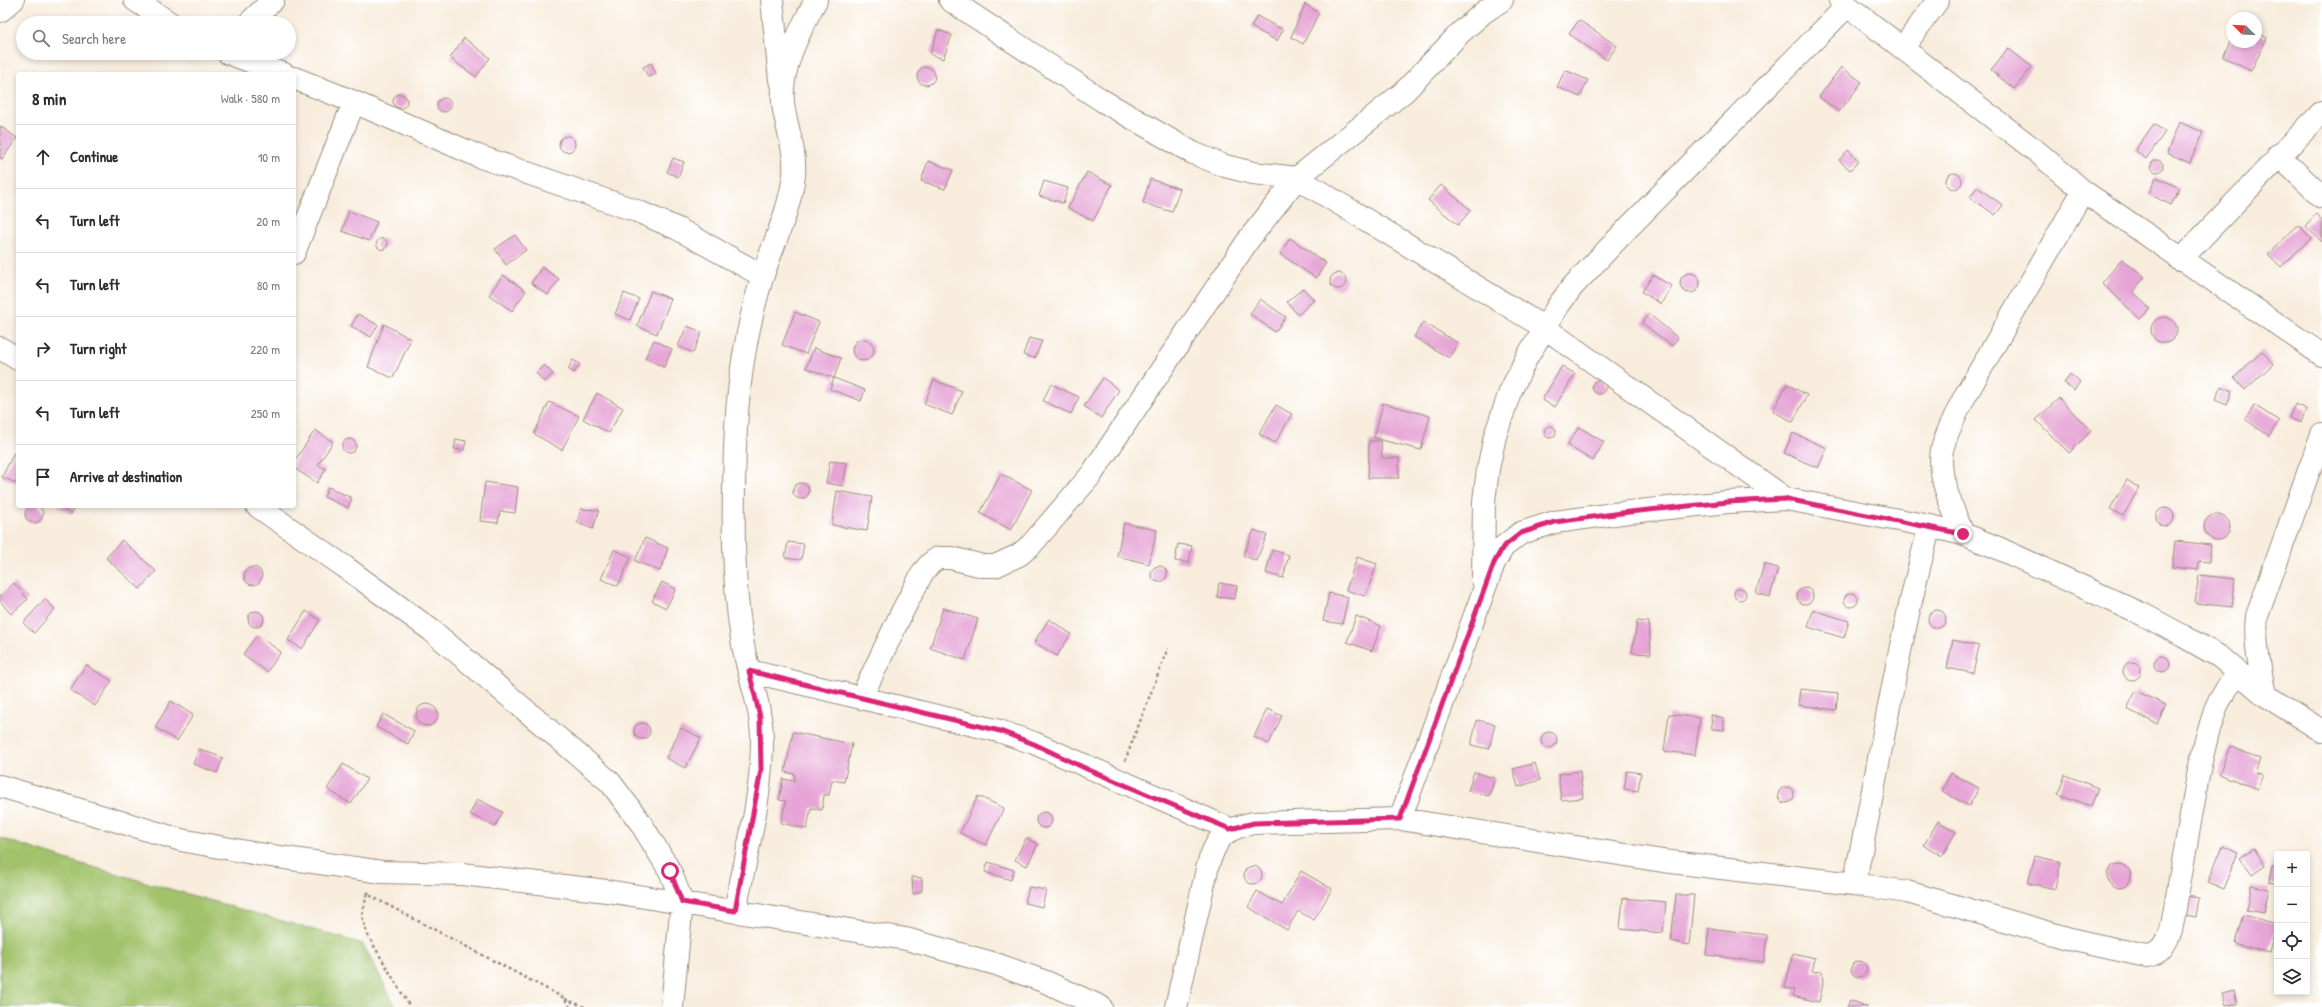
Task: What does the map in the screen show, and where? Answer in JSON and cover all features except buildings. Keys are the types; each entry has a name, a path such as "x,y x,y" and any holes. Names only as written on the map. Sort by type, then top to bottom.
{"street":[{"path":"0,11 13,0"},
{"path":"135,0 159,16"},
{"path":"256,16 273,0"},
{"path":"735,911 761,770 760,717 742,641 738,604 734,531 735,447 741,365 750,319 789,197 794,174 794,156 782,94 772,0"},
{"path":"782,94 786,69 816,0"},
{"path":"950,0 1103,101 1193,153 1225,166 1253,173 1297,178 1545,328 1786,499"},
{"path":"862,698 903,610 923,572 931,563 938,558 951,558 982,566 995,566 1019,555 1047,529 1091,475 1249,239 1297,178 1405,91 1460,33 1484,12 1502,0"},
{"path":"1903,48 1938,0"},
{"path":"1482,594 1484,501 1488,469 1495,436 1510,392 1527,357 1573,286 1843,3 2036,151 2083,191 2180,260 2322,355"},
{"path":"247,60 279,72"},
{"path":"296,79 354,102 478,156 637,211 678,229 763,276"},
{"path":"296,248 354,102"},
{"path":"2180,260 2278,155 2322,112"},
{"path":"2278,155 2322,197"},
{"path":"1963,534 1946,488 1942,466 1942,450 1949,428 1964,398 2083,191"},
{"path":"0,348 16,358"},
{"path":"2265,695 2255,635 2257,616 2322,434"},
{"path":"1400,819 1482,594 1494,563 1503,547 1521,533 1555,522 1629,512 1786,499 1930,526 1963,534 2144,615 2200,645 2220,657 2265,695 2322,731"},
{"path":"260,508 345,566 431,630 610,782 640,822 670,871 682,902 672,1007"},
{"path":"1854,884 1874,794 1904,627 1930,526"},
{"path":"749,671 1000,731 1034,744 1089,770 1230,829"},
{"path":"1176,1007 1213,847 1222,835 1230,829 1254,823 1400,819 1663,861 1854,884 1908,892 2074,940 2146,956 2155,955 2166,944 2171,931 2199,770 2207,736 2218,705 2237,671"},
{"path":"0,786 181,840 258,854 382,872 462,874 607,891 906,939 951,950 1046,982 1101,1007"}],"path":[{"path":"1125,763 1168,648"},
{"path":"382,872 368,894 362,916 367,934 410,1007"},
{"path":"368,894 564,998 586,1007"},
{"path":"564,998 570,1007"}],"green space":[{"path":"0,838 75,862 363,944 396,1007 0,1007"}],"route":[{"path":"670,871 682,902 735,911 756,804 761,770 762,738 760,717 749,671 1000,731 1034,744 1089,770 1230,829 1237,826 1254,823 1400,819 1494,563 1503,547 1521,533 1555,522 1629,512 1728,502 1786,499 1930,526 1963,534"}]}
